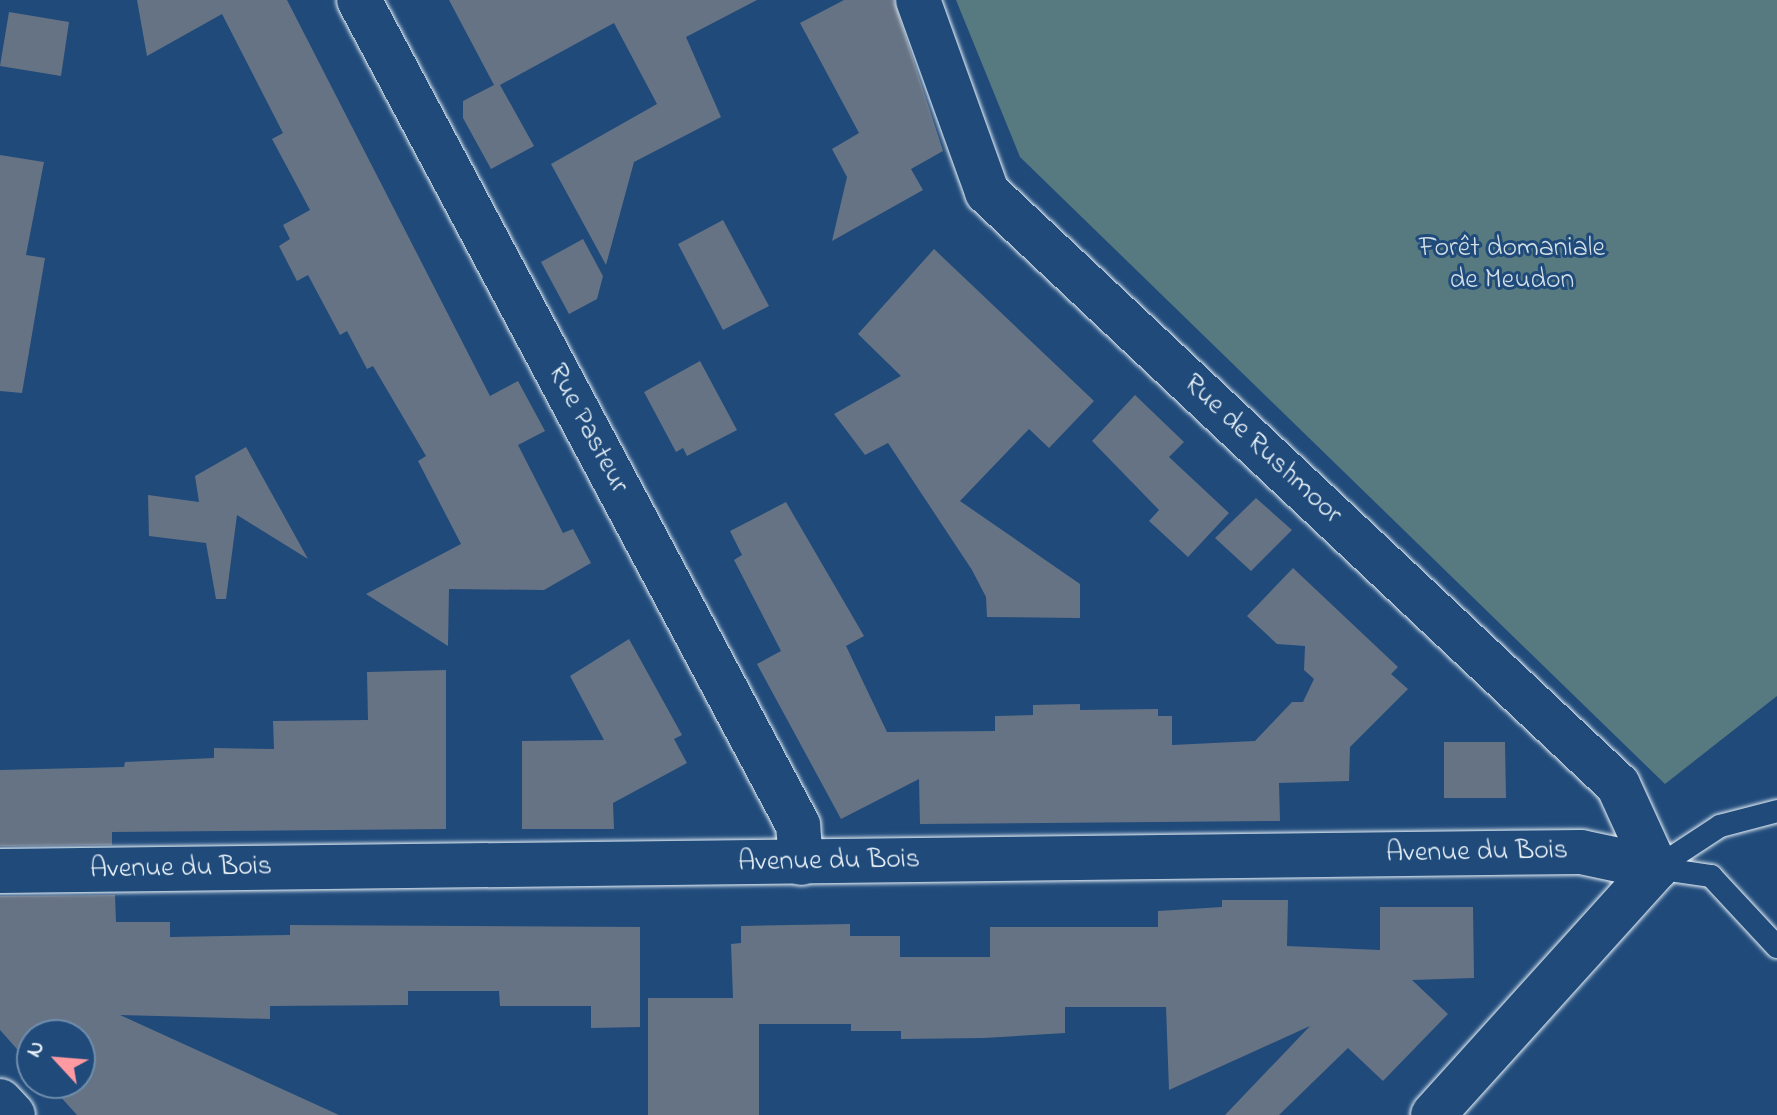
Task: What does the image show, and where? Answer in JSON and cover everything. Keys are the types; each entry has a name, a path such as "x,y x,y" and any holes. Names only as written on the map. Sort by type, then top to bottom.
{"street":[{"name":"Rue Pasteur","path":"359,0 798,825 801,863"},
{"name":"Rue de Rushmoor","path":"918,0 987,192 1618,785 1656,868"},
{"name":"Avenue du Bois","path":"0,871 1581,852 1656,868"},
{"path":"1433,1115 1656,868"},
{"path":"0,1101 13,1115"}],"lane":[{"path":"1656,868 1720,826 1777,811"},
{"path":"1656,868 1711,876 1777,947"}],"green space":[{"name":"Forêt domaniale de Meudon","path":"956,0 1777,0 1777,696 1665,784 1020,157"}],"building":[{"path":"137,0 287,0 490,396 518,381 545,431 518,445 563,533 573,529 591,563 544,590 449,589 448,646 366,594 461,544 418,461 426,456 373,366 367,369 347,331 340,335 308,275 297,281 279,246 290,239 283,225 310,210 272,139 283,133 222,14 147,56"},
{"path":"449,0 757,0 686,37 721,117 634,162 606,265 551,164 657,104 614,23 500,85 534,146 491,169 463,118 463,101 494,85"},
{"path":"844,0 894,0 943,151 911,169 923,190 832,241 847,177 832,149 859,133 800,23"},
{"path":"9,12 69,22 61,76 0,66"},
{"path":"0,155 44,162 26,255 45,258 22,393 0,391"},
{"path":"723,220 769,306 723,330 678,244"},
{"path":"583,239 603,276 597,299 569,314 541,262"},
{"path":"934,249 1094,401 1049,448 1029,429 960,501 1080,584 1080,618 987,617 986,597 972,570 888,443 865,455 834,414 901,376 858,334"},
{"path":"700,361 737,430 687,456 683,448 676,452 644,392"},
{"path":"1135,395 1184,442 1169,457 1229,513 1188,557 1149,521 1159,510 1092,441"},
{"path":"246,447 308,559 237,515 226,599 216,599 206,543 149,536 148,495 199,502 195,476"},
{"path":"1256,498 1292,530 1251,571 1215,538"},
{"path":"786,502 864,636 846,646 887,732 995,731 995,716 1033,715 1033,705 1080,704 1080,710 1158,709 1158,716 1172,716 1172,745 1255,741 1292,702 1303,702 1314,679 1304,670 1305,646 1277,644 1247,616 1293,568 1398,667 1391,674 1408,689 1350,747 1349,781 1279,783 1280,821 920,824 919,779 841,819 757,664 781,651 734,560 742,555 730,531"},
{"path":"629,639 682,735 674,739 687,763 613,803 614,829 522,829 522,741 604,740 570,676"},
{"path":"446,670 446,829 112,832 112,845 0,846 0,770 124,767 125,762 214,758 214,748 274,749 273,721 368,720 367,672"},
{"path":"1444,742 1505,742 1506,798 1444,798"},
{"path":"115,895 116,922 170,922 170,937 290,935 290,925 640,927 640,1027 591,1028 591,1006 500,1006 499,991 408,991 408,1005 270,1006 270,1019 120,1015 339,1115 77,1115 62,1099 96,1099 96,1019 16,1019 16,1048 0,1030 0,896"},
{"path":"1222,900 1288,900 1287,946 1380,950 1380,907 1473,907 1474,978 1412,980 1448,1014 1383,1081 1348,1048 1279,1115 1225,1115 1310,1026 1169,1090 1166,1007 1065,1007 1065,1033 984,1038 901,1039 901,1031 851,1031 851,1024 759,1024 759,1115 648,1115 648,998 733,998 731,944 741,943 741,926 850,924 850,936 900,936 900,957 990,957 990,927 1158,927 1158,911 1222,907"}]}
